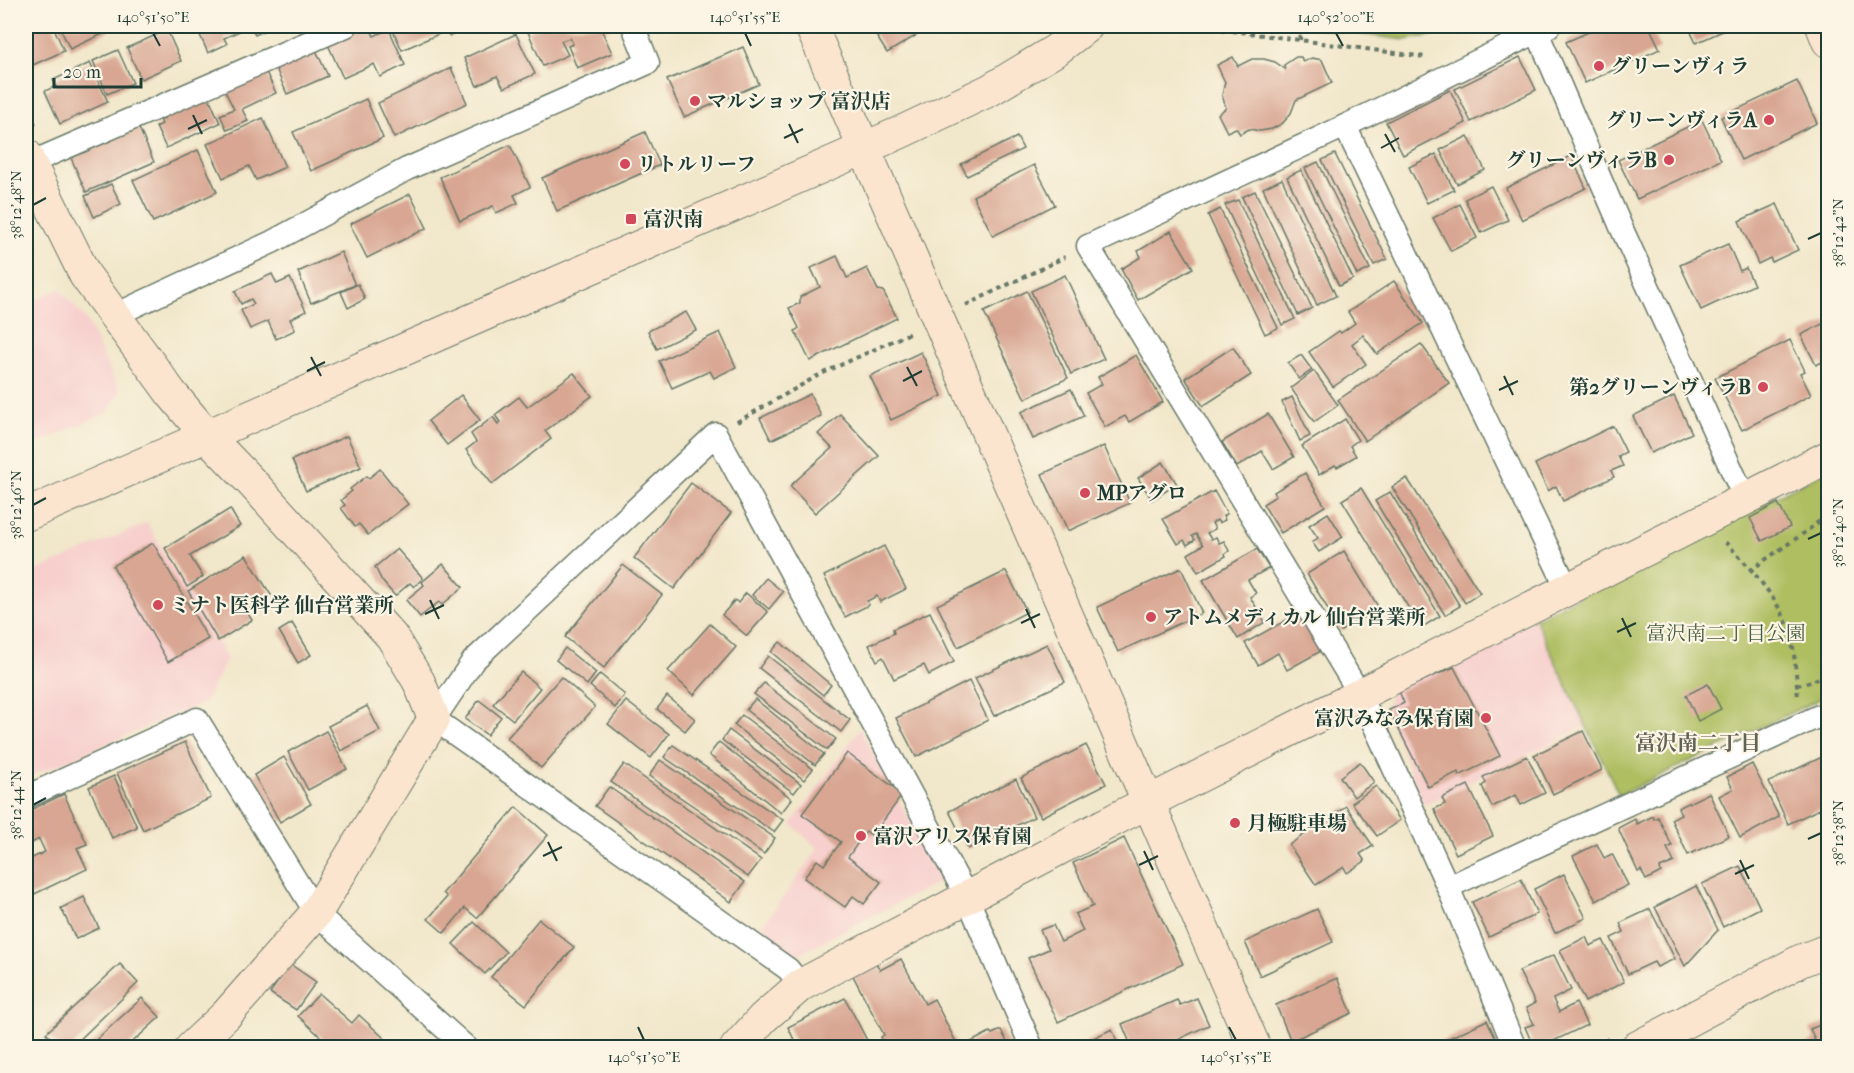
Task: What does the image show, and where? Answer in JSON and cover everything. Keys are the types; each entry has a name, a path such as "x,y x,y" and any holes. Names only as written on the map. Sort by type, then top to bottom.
{"street":[{"path":"346,26 31,150 85,275 171,393 207,436 392,637 415,673 434,719 788,969 801,985"},
{"path":"115,315 272,242 407,170 648,63 633,26"},
{"path":"811,26 1255,1047"},
{"path":"26,515 865,149 990,90 1056,50 1087,26"},
{"path":"1822,26 1828,41"},
{"path":"1515,1047 1448,887 1361,696 1089,246 1345,126 1543,28 1626,237 1745,499"},
{"path":"1345,126 1567,588"},
{"path":"191,1047 226,1015 316,913 434,719 473,661 716,434 967,897 1032,1047"},
{"path":"736,1047 763,1018 801,985 1149,802 1828,457"},
{"path":"1448,887 1828,712"},
{"path":"26,797 197,719 316,913 467,1047"},
{"path":"1636,1047 1800,961 1828,950"}],"path":[{"path":"1196,26 1432,57"},
{"path":"1300,40 1301,26"},
{"path":"26,105 31,150"},
{"path":"960,308 1089,246"},
{"path":"716,434 819,375 913,331"},
{"path":"1750,571 1778,549 1808,532 1828,514"},
{"path":"1719,537 1777,605 1787,623 1798,700"},
{"path":"1797,685 1828,674"}],"shaded area":[{"path":"59,289 86,319 120,392 107,413 26,448 26,304"},
{"path":"147,523 227,659 204,703 26,778 26,575"},
{"name":"富沢みなみ保育園","path":"1535,619 1586,726 1424,805 1386,710 1392,689"},
{"name":"富沢アリス保育園","path":"860,729 942,880 793,957 758,932 818,849 791,824"}],"green space":[{"path":"1300,26 1470,26 1461,30 1405,40"},
{"name":"富沢南二丁目公園","path":"1828,470 1828,695 1619,795 1535,619"}],"building":[{"path":"35,26 53,26 64,51 26,68 26,30"},
{"path":"59,26 107,26 109,31 70,49"},
{"path":"196,26 240,26 242,30 224,38 227,44 208,53"},
{"path":"251,26 274,26 255,35"},
{"path":"359,26 369,26 374,36 389,29 405,65 380,77 374,64 343,78 326,40"},
{"path":"391,26 438,26 441,33 402,50"},
{"path":"444,26 472,26 449,36"},
{"path":"543,26 614,26 602,31 612,53 577,68 568,46 573,44 570,38 561,41 568,55 543,66 528,32"},
{"path":"870,26 932,26 887,53"},
{"name":"グリーンヴィラ","path":"1602,26 1649,26 1660,49 1585,83 1566,42"},
{"path":"1688,26 1734,26 1696,43"},
{"path":"167,30 181,61 141,79 127,48"},
{"path":"516,34 535,74 504,88 497,76 477,86 464,58"},
{"path":"314,46 328,76 287,94 274,64"},
{"path":"743,47 759,84 684,117 667,80"},
{"path":"118,50 133,83 107,94 93,61"},
{"path":"1233,57 1238,66 1252,59 1264,59 1275,62 1285,69 1284,65 1296,57 1301,57 1303,62 1312,58 1322,60 1332,83 1296,100 1291,113 1283,123 1272,129 1260,131 1249,129 1240,134 1236,128 1227,132 1218,114 1226,108 1222,95 1225,82 1217,65"},
{"path":"1520,57 1536,90 1471,122 1455,89"},
{"path":"90,63 108,102 60,124 45,91 56,86 53,80"},
{"path":"264,68 276,93 242,109 248,121 227,130 220,115 234,109 223,87"},
{"path":"451,68 467,103 394,138 378,103"},
{"name":"グリーンヴィラA","path":"1797,81 1817,123 1741,160 1721,117"},
{"path":"1450,90 1466,123 1403,155 1386,122"},
{"path":"207,93 220,123 166,148 156,127 162,124 160,120 164,119 162,115"},
{"path":"366,99 383,138 311,171 293,132"},
{"path":"263,118 285,167 256,180 249,166 223,178 207,144"},
{"name":"グリーンヴィラB","path":"1702,120 1721,160 1637,199 1618,160"},
{"path":"139,128 154,162 86,192 71,158"},
{"path":"645,132 660,165 557,211 542,178"},
{"path":"1468,136 1485,170 1457,184 1440,150"},
{"path":"1017,137 1023,149 967,176 961,164"},
{"path":"510,145 530,187 514,195 518,203 496,213 493,206 460,221 440,177"},
{"path":"198,150 217,192 153,222 133,180"},
{"path":"1335,154 1387,259 1374,265 1322,160"},
{"path":"1436,154 1454,190 1427,203 1409,167"},
{"path":"1571,156 1586,188 1522,220 1506,188"},
{"path":"1318,162 1370,269 1357,275 1305,168"},
{"path":"1034,165 1055,205 993,236 973,196"},
{"path":"1301,170 1353,279 1339,286 1287,177"},
{"path":"1282,179 1336,296 1317,305 1263,188"},
{"path":"111,184 121,204 94,217 85,196"},
{"path":"1491,186 1508,220 1481,233 1465,199"},
{"path":"1255,191 1312,308 1298,315 1242,197"},
{"path":"410,194 427,228 367,258 350,224"},
{"path":"1238,200 1295,319 1282,325 1225,205"},
{"path":"1460,204 1477,238 1451,251 1433,218"},
{"path":"1777,204 1798,250 1772,262 1770,258 1758,264 1739,221"},
{"path":"1220,209 1278,328 1265,334 1208,215"},
{"path":"1171,231 1193,268 1138,300 1121,269 1141,257 1138,251"},
{"path":"1728,244 1740,271 1746,268 1754,285 1701,310 1680,265"},
{"path":"341,252 355,285 311,303 298,272"},
{"path":"837,256 847,278 867,268 878,290 883,291 897,318 810,361 795,331 799,328 789,308 800,303 800,297 820,287 811,268"},
{"path":"272,274 277,284 290,278 306,311 290,319 295,330 276,339 268,321 250,329 241,310 254,304 251,299 241,304 235,291"},
{"path":"1065,275 1104,359 1071,374 1031,291"},
{"path":"1394,281 1423,323 1377,354 1363,335 1352,344 1366,364 1333,387 1309,352 1355,323 1348,312"},
{"path":"358,284 365,299 348,308 341,292"},
{"path":"1027,291 1068,378 1025,399 984,312"},
{"path":"686,312 696,330 657,349 648,331"},
{"path":"1828,321 1828,376 1822,362 1816,365 1801,335"},
{"path":"720,332 736,367 714,378 710,371 672,388 659,361"},
{"name":"第2グリーンヴィラB","path":"1790,340 1805,371 1800,373 1811,395 1742,430 1715,378"},
{"path":"1421,344 1449,383 1365,441 1338,400"},
{"path":"1233,347 1251,375 1203,406 1185,378"},
{"path":"921,352 942,396 891,420 870,376"},
{"path":"1136,355 1163,402 1129,422 1125,416 1105,427 1086,393 1102,384 1098,377"},
{"path":"1301,355 1312,370 1299,379 1288,363"},
{"path":"1314,371 1338,405 1314,422 1291,388"},
{"path":"574,373 592,396 545,431 551,439 492,484 466,450 476,442 471,434 493,417 498,424 500,422 495,415 519,397 527,407"},
{"path":"1071,389 1084,416 1033,439 1021,412"},
{"path":"810,394 821,416 771,440 760,418"},
{"path":"461,395 480,420 447,445 428,421"},
{"path":"1674,396 1692,433 1651,453 1633,416"},
{"path":"1292,397 1310,436 1300,441 1282,402"},
{"path":"840,414 879,456 815,513 790,486 832,448 818,434"},
{"path":"1268,414 1294,457 1273,469 1262,451 1237,467 1222,442"},
{"path":"1345,419 1358,440 1350,446 1356,456 1319,475 1302,446"},
{"path":"1613,426 1626,452 1618,456 1623,466 1611,471 1614,477 1563,501 1556,486 1548,491 1535,464"},
{"path":"347,436 361,467 306,491 292,460"},
{"path":"1104,446 1130,503 1068,531 1042,474"},
{"path":"1163,462 1177,484 1152,500 1138,478"},
{"path":"380,469 408,504 368,535 359,524 355,527 341,508 345,505 341,500 352,491 350,489"},
{"path":"1305,473 1325,506 1281,533 1263,504 1276,496 1274,492"},
{"path":"1407,478 1480,593 1465,603 1392,487"},
{"path":"691,483 731,513 674,589 634,558"},
{"path":"1361,488 1440,616 1421,628 1342,500"},
{"path":"1214,491 1227,514 1223,516 1225,520 1212,523 1215,529 1207,533 1211,539 1216,537 1219,543 1224,541 1229,551 1225,554 1226,556 1198,572 1188,554 1203,545 1196,534 1192,536 1195,540 1187,545 1184,540 1178,544 1163,519"},
{"path":"1390,492 1460,606 1445,615 1375,501"},
{"path":"1778,503 1790,527 1762,541 1750,518"},
{"path":"230,509 240,526 190,556 203,577 187,587 165,548"},
{"path":"1328,513 1343,537 1319,552 1312,542 1318,538 1309,525"},
{"path":"153,543 208,639 168,662 113,566"},
{"path":"884,546 906,589 880,602 877,596 867,601 869,605 845,617 824,576"},
{"path":"397,549 423,578 414,587 410,583 395,596 382,581 375,567"},
{"path":"1257,549 1269,568 1248,580 1256,593 1250,597 1265,622 1238,639 1203,580"},
{"path":"1344,551 1379,608 1341,631 1307,574"},
{"path":"246,555 271,595 246,611 252,620 218,641 188,591"},
{"path":"443,564 463,587 442,605 439,602 420,617 406,600 424,585 422,582"},
{"path":"623,565 662,595 604,668 565,637"},
{"path":"1181,568 1202,613 1118,652 1097,607"},
{"path":"1006,571 1027,612 958,647 937,605"},
{"path":"766,578 783,592 769,609 752,595"},
{"path":"746,593 768,612 747,636 722,615 735,600 738,603"},
{"path":"930,612 954,662 929,675 924,665 894,679 883,657 877,661 869,645 894,633 893,629"},
{"path":"1299,613 1321,651 1287,670 1278,653 1258,665 1245,643"},
{"path":"292,623 311,655 298,663 279,631"},
{"path":"710,624 736,647 694,695 668,671"},
{"path":"780,642 831,685 823,695 771,652"},
{"path":"1047,644 1065,682 994,716 975,678"},
{"path":"565,648 596,673 587,685 556,660"},
{"path":"768,656 850,720 841,732 759,668"},
{"path":"1454,667 1500,756 1459,776 1458,772 1428,787 1389,710 1404,703 1399,691"},
{"path":"521,672 540,688 513,720 493,704"},
{"path":"600,674 625,695 615,708 590,686"},
{"path":"561,677 595,707 541,768 507,738"},
{"path":"969,681 988,720 916,757 896,718"},
{"path":"764,683 836,739 827,750 754,694"},
{"path":"1708,684 1721,709 1698,721 1686,695"},
{"path":"667,696 695,719 685,731 657,709"},
{"path":"755,699 824,754 815,765 746,710"},
{"path":"479,700 501,717 487,735 465,719"},
{"path":"626,701 669,734 651,758 608,724"},
{"path":"367,706 380,731 341,751 328,726"},
{"path":"742,715 813,769 804,780 734,725"},
{"path":"729,730 801,784 794,793 722,740"},
{"path":"326,731 347,769 308,790 288,752"},
{"path":"1583,731 1602,770 1553,794 1534,755"},
{"path":"185,742 211,798 143,830 117,773"},
{"path":"719,742 792,799 781,813 709,755"},
{"path":"673,745 783,820 774,832 664,757"},
{"path":"1086,745 1106,784 1041,817 1021,778"},
{"path":"847,753 903,794 872,836 866,831 848,857 881,882 864,904 853,896 845,907 804,878 817,860 824,865 841,842 802,814"},
{"path":"1527,756 1545,793 1521,805 1516,795 1492,807 1482,786 1486,783 1483,777"},
{"path":"284,757 311,804 280,822 254,775"},
{"path":"1822,757 1828,771 1828,805 1788,824 1769,782"},
{"path":"660,760 775,838 764,854 649,776"},
{"path":"1360,762 1374,782 1354,797 1340,777"},
{"path":"624,764 761,860 748,877 611,782"},
{"path":"1752,764 1779,817 1740,838 1719,796 1733,789 1727,777"},
{"path":"114,776 137,827 112,838 89,787"},
{"path":"1016,779 1034,817 968,849 949,811"},
{"path":"1468,785 1493,836 1456,854 1434,809 1445,804 1442,798"},
{"path":"1376,786 1400,820 1377,836 1352,803"},
{"path":"609,787 745,882 731,902 595,806"},
{"path":"1709,793 1729,836 1688,855 1671,819 1681,814 1678,808"},
{"path":"64,794 87,844 77,848 87,869 26,898 26,861 45,852 39,839 26,846 26,812"},
{"path":"1346,806 1373,846 1360,854 1365,861 1347,873 1344,867 1316,885 1289,845"},
{"path":"516,807 548,835 477,918 465,908 444,933 428,919 447,897 443,893"},
{"path":"1653,816 1654,819 1658,817 1672,846 1667,848 1674,862 1660,868 1661,872 1646,880 1641,870 1638,872 1618,828 1635,819 1637,824"},
{"path":"1124,838 1183,964 1058,1022 1028,958 1049,949 1040,930 1053,925 1061,942 1083,931 1075,914 1093,906 1073,863"},
{"path":"1597,844 1604,858 1612,854 1628,885 1596,901 1573,856"},
{"path":"1740,866 1760,908 1723,927 1702,884"},
{"path":"1564,874 1586,918 1555,933 1534,889"},
{"path":"1521,879 1537,914 1489,937 1472,902"},
{"path":"1696,886 1718,930 1685,966 1655,907"},
{"path":"84,897 99,928 76,939 61,908"},
{"path":"1317,909 1333,942 1260,976 1245,942"},
{"path":"1650,909 1675,959 1657,967 1654,962 1628,974 1611,938 1624,932 1620,923"},
{"path":"539,919 574,947 526,1005 491,977"},
{"path":"474,922 506,952 485,974 453,944"},
{"path":"1586,937 1590,946 1603,940 1624,982 1585,1002 1560,950"},
{"path":"1554,955 1571,990 1553,999 1559,1012 1576,1003 1587,1025 1539,1048 1534,1048 1525,1027 1534,1024 1526,1008 1535,1003 1519,971"},
{"path":"873,958 880,970 901,959 925,1004 934,999 958,1046 955,1048 886,1048 881,1037 884,1035 850,970"},
{"path":"120,964 138,983 71,1048 60,1048 46,1033"},
{"path":"290,964 316,982 296,1010 270,993"},
{"path":"1337,978 1352,1013 1291,1041 1276,1005"},
{"path":"319,994 352,1023 359,1015 395,1048 333,1048 298,1016"},
{"path":"142,998 160,1017 126,1048 87,1048"},
{"path":"845,998 871,1048 798,1048 788,1027"},
{"path":"1197,998 1209,1025 1160,1048 1132,1048 1122,1024 1177,1000 1180,1005"},
{"path":"1487,1020 1500,1048 1428,1048"},
{"path":"1828,1022 1828,1048 1799,1048 1815,1040 1810,1029"},
{"path":"1112,1029 1120,1048 1073,1048"},
{"path":"1001,1030 1010,1048 960,1048 990,1032 992,1034"}],"place":[{"name":"グリーンヴィラ","path":"1599,66"},
{"name":"マルショップ 富沢店","path":"695,101"},
{"name":"グリーンヴィラA","path":"1769,120"},
{"name":"グリーンヴィラB","path":"1669,160"},
{"name":"リトルリーフ","path":"625,164"},
{"name":"富沢南","path":"631,219"},
{"name":"第2グリーンヴィラB","path":"1763,387"},
{"name":"MPアグロ","path":"1085,493"},
{"name":"ミナト医科学 仙台営業所","path":"158,605"},
{"name":"アトムメディカル 仙台営業所","path":"1151,617"},
{"name":"富沢みなみ保育園","path":"1486,718"},
{"name":"月極駐車場","path":"1235,823"},
{"name":"富沢アリス保育園","path":"861,836"}],"district":[{"name":"富沢南二丁目","path":"1698,743"}]}
